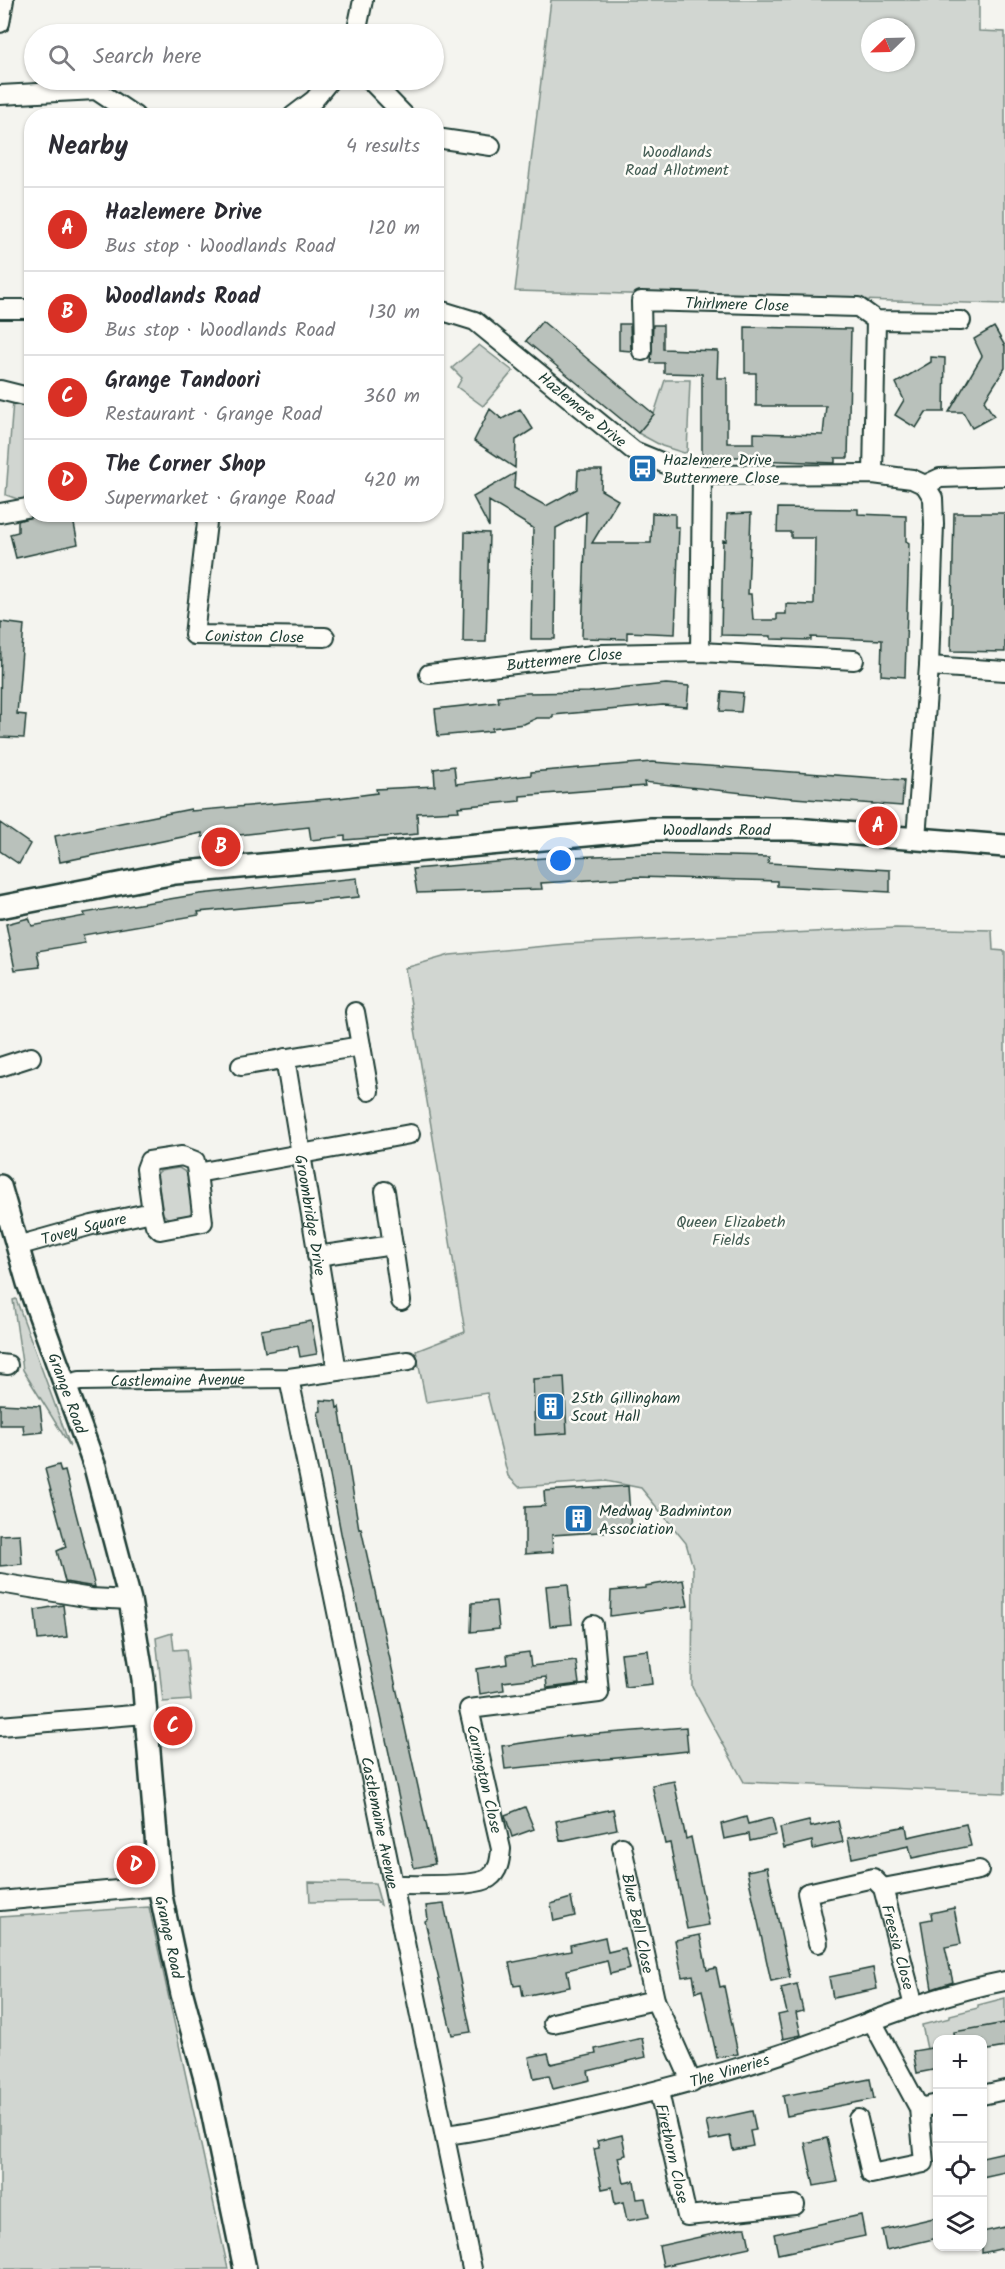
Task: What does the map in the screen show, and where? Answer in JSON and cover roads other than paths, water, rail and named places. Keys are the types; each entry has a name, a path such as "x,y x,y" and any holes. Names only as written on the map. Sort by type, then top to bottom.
{"street":[{"path":"0,23 4,0"},
{"path":"358,24 363,0"},
{"path":"0,95 96,90 123,108"},
{"path":"304,108 322,90"},
{"path":"380,90 397,108"},
{"path":"444,139 491,146"},
{"name":"Thirlmere Close","path":"642,351 641,301 858,307 876,320 961,321"},
{"path":"0,324 0,308 24,309"},
{"name":"Hazlemere Drive","path":"444,311 475,321 634,451 668,465 702,475 873,474 912,479 925,485"},
{"path":"873,474 876,320"},
{"path":"0,390 24,396"},
{"path":"700,652 702,475"},
{"path":"916,838 929,666 934,524 933,498 925,485 940,478 1005,476"},
{"path":"0,513 24,508"},
{"name":"Coniston Close","path":"207,522 194,634 326,637"},
{"name":"Buttermere Close","path":"429,674 602,654 700,652 854,660"},
{"path":"929,666 1005,671"},
{"name":"Woodlands Road","path":"0,907 175,873 633,830 794,829 1005,846"},
{"path":"356,1012 369,1091"},
{"path":"241,1066 361,1046"},
{"path":"0,1067 32,1057"},
{"name":"Groombridge Drive","path":"285,1058 337,1371"},
{"path":"197,1173 300,1156 410,1134"},
{"path":"188,1157 195,1161 203,1222 160,1230 155,1225 152,1212 146,1169 148,1161 188,1157"},
{"name":"Grange Road","path":"0,1186 17,1246 94,1467 130,1600 142,1670 160,1886 182,1994 208,2091 244,2269"},
{"path":"385,1191 401,1301"},
{"name":"Tovey Square","path":"17,1246 92,1225 152,1212"},
{"path":"317,1256 393,1245"},
{"name":"Castlemaine Avenue","path":"66,1384 80,1381 289,1378 408,1361"},
{"name":"Castlemaine Avenue","path":"289,1378 472,2269"},
{"path":"0,1583 91,1598 130,1600"},
{"name":"Carrington Close","path":"394,1885 479,1882 494,1873 499,1865 501,1849 468,1709 599,1693 593,1625"},
{"path":"0,1726 145,1714"},
{"name":"Blue Bell Close","path":"622,1847 655,2000 692,2083"},
{"name":"Freesia Close","path":"883,1888 979,1870"},
{"name":"Freesia Close","path":"818,1943 807,1893 873,1878 883,1888 914,2006"},
{"path":"0,1901 160,1886"},
{"name":"The Vineries","path":"446,2135 659,2092 692,2083 914,2006 978,1986 1005,1981"},
{"path":"553,2023 655,2000"},
{"path":"858,2119 871,2174 924,2163 919,2108 872,2021"},
{"path":"987,2094 1005,2090"},
{"name":"Firethorn Close","path":"659,2092 687,2216 795,2205"},
{"path":"919,2108 933,2105"}],"place":[{"name":"Hazlemere Drive Buttermere Close","path":"642,468"},
{"name":"Hazlemere Drive","path":"878,826"},
{"name":"Woodlands Road","path":"221,847"},
{"name":"25th Gillingham Scout Hall","path":"550,1406"},
{"name":"Medway Badminton Association","path":"578,1519"},
{"name":"Grange Tandoori","path":"173,1726"},
{"name":"The Corner Shop","path":"136,1865"}],"park label":[{"name":"Woodlands Road Allotment","path":"677,160"},
{"name":"Queen Elizabeth Fields","path":"731,1230"}]}
